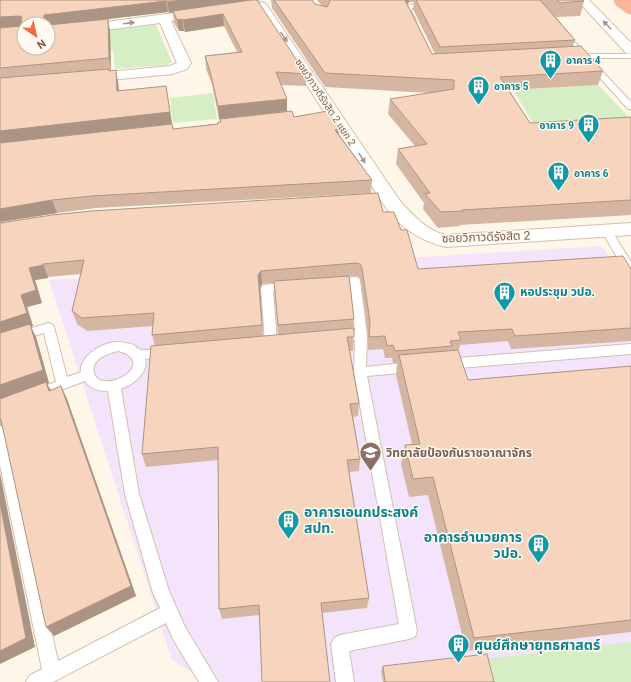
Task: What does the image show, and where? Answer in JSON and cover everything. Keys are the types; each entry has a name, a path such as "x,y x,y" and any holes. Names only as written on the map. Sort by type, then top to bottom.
{"highway":[{"path":"620,0 631,8"}],"street":[{"path":"583,0 631,50"},
{"name":"ซอยวิภาวดีรังสิต 2 แยก 2","path":"277,3 254,6 333,112 389,198"},
{"path":"56,30 164,19 199,9 217,12"},
{"path":"75,79 164,71 182,66 184,63 164,19"},
{"path":"315,115 333,112"},
{"path":"366,200 389,198"},
{"name":"ซอยวิภาวดีรังสิต 2","path":"389,198 411,224 422,233 438,240 446,241 631,229"}],"lane":[{"path":"415,25 408,11 409,6 437,3"},
{"path":"558,27 631,107"},
{"path":"569,57 631,56"},
{"path":"606,230 631,271"},
{"path":"326,283 355,281 361,335 360,372 409,631 340,644 345,682"},
{"path":"271,342 267,288 304,285"},
{"path":"0,342 48,327 63,384"},
{"path":"323,338 361,335"},
{"path":"255,344 286,341"},
{"path":"122,347 133,350 138,354 141,360 137,374 131,379 114,386 97,385 91,381 88,375 87,369 89,362 101,351 109,348 122,347"},
{"path":"360,372 631,349"},
{"path":"138,354 177,351"},
{"path":"21,399 88,375"},
{"path":"114,386 132,494 161,593 179,633 209,682"},
{"path":"0,432 52,673"},
{"path":"35,682 170,612"}],"shaded area":[{"name":"วิทยาลัยป้องกันราชอาณาจักร","path":"601,246 631,287 631,682 207,682 172,660 49,280"}],"green space":[{"path":"156,25 172,62 167,65 115,69 113,50 72,53 71,33"},
{"path":"598,85 631,119 541,136 513,90"},
{"path":"213,93 217,119 173,123 170,98"},
{"path":"631,642 631,682 489,682 483,659"}],"building":[{"path":"0,0 185,0 44,16 0,17"},
{"path":"257,0 306,74 276,72 287,99 218,106 205,56 242,52 223,14 177,20 173,11"},
{"path":"274,0 312,0 315,4 327,7 330,1 329,0 405,0 432,54 581,46 603,71 500,77 530,123 631,117 631,200 441,212 425,194 430,193 398,149 427,144 390,99 454,89 454,80 325,73"},
{"path":"416,0 540,0 575,40 440,47"},
{"path":"557,0 582,0 584,1 560,3"},
{"path":"108,19 109,58 0,68 0,28 16,26 16,56 56,56 56,24"},
{"path":"109,69 109,71 116,70 117,91 166,86 170,112 0,131 0,78"},
{"path":"292,111 294,117 328,111 339,129 335,130 372,180 92,196 52,200 0,209 0,143 172,124 173,129 218,124 218,122 221,122 220,119"},
{"path":"378,193 383,212 394,212 401,230 407,230 418,269 623,256 631,269 631,328 515,336 512,329 458,332 461,340 450,341 452,346 395,351 393,345 387,346 385,336 369,337 370,322 362,268 360,264 356,263 261,271 258,275 262,325 152,335 154,313 82,318 72,311 84,260 43,264 29,268 36,290 21,295 27,313 0,322 0,223 52,215 92,211"},
{"path":"349,276 354,319 278,325 274,281"},
{"path":"30,324 43,370 0,385 0,333"},
{"name":"อาคารเอนกประสงค์ สปท.","path":"354,328 354,337 347,337 359,403 350,404 360,459 347,460 369,598 321,603 330,682 262,682 259,605 219,609 218,447 142,454 151,346"},
{"name":"อาคารอำนวยการ วปอ.","path":"458,350 468,380 631,366 631,620 474,638 433,477 413,479 405,445 420,444 399,355"},
{"path":"46,382 49,391 61,386 131,586 46,627 0,418 0,399"},
{"path":"0,503 26,638 0,651"},
{"name":"ศูนย์ศึกษายุทธศาสตร์","path":"487,654 494,682 385,682 383,666"}],"place":[{"name":"อาคาร 4","path":"550,80"},
{"name":"อาคาร 5","path":"478,106"},
{"name":"อาคาร 9","path":"589,144"},
{"name":"อาคาร 6","path":"558,192"},
{"name":"หอประชุม วปอ.","path":"504,312"},
{"name":"วิทยาลัยป้องกันราชอาณาจักร","path":"371,472"},
{"name":"อาคารเอนกประสงค์ สปท.","path":"289,540"},
{"name":"อาคารอำนวยการ วปอ.","path":"538,564"},
{"name":"ศูนย์ศึกษายุทธศาสตร์","path":"459,664"}]}
